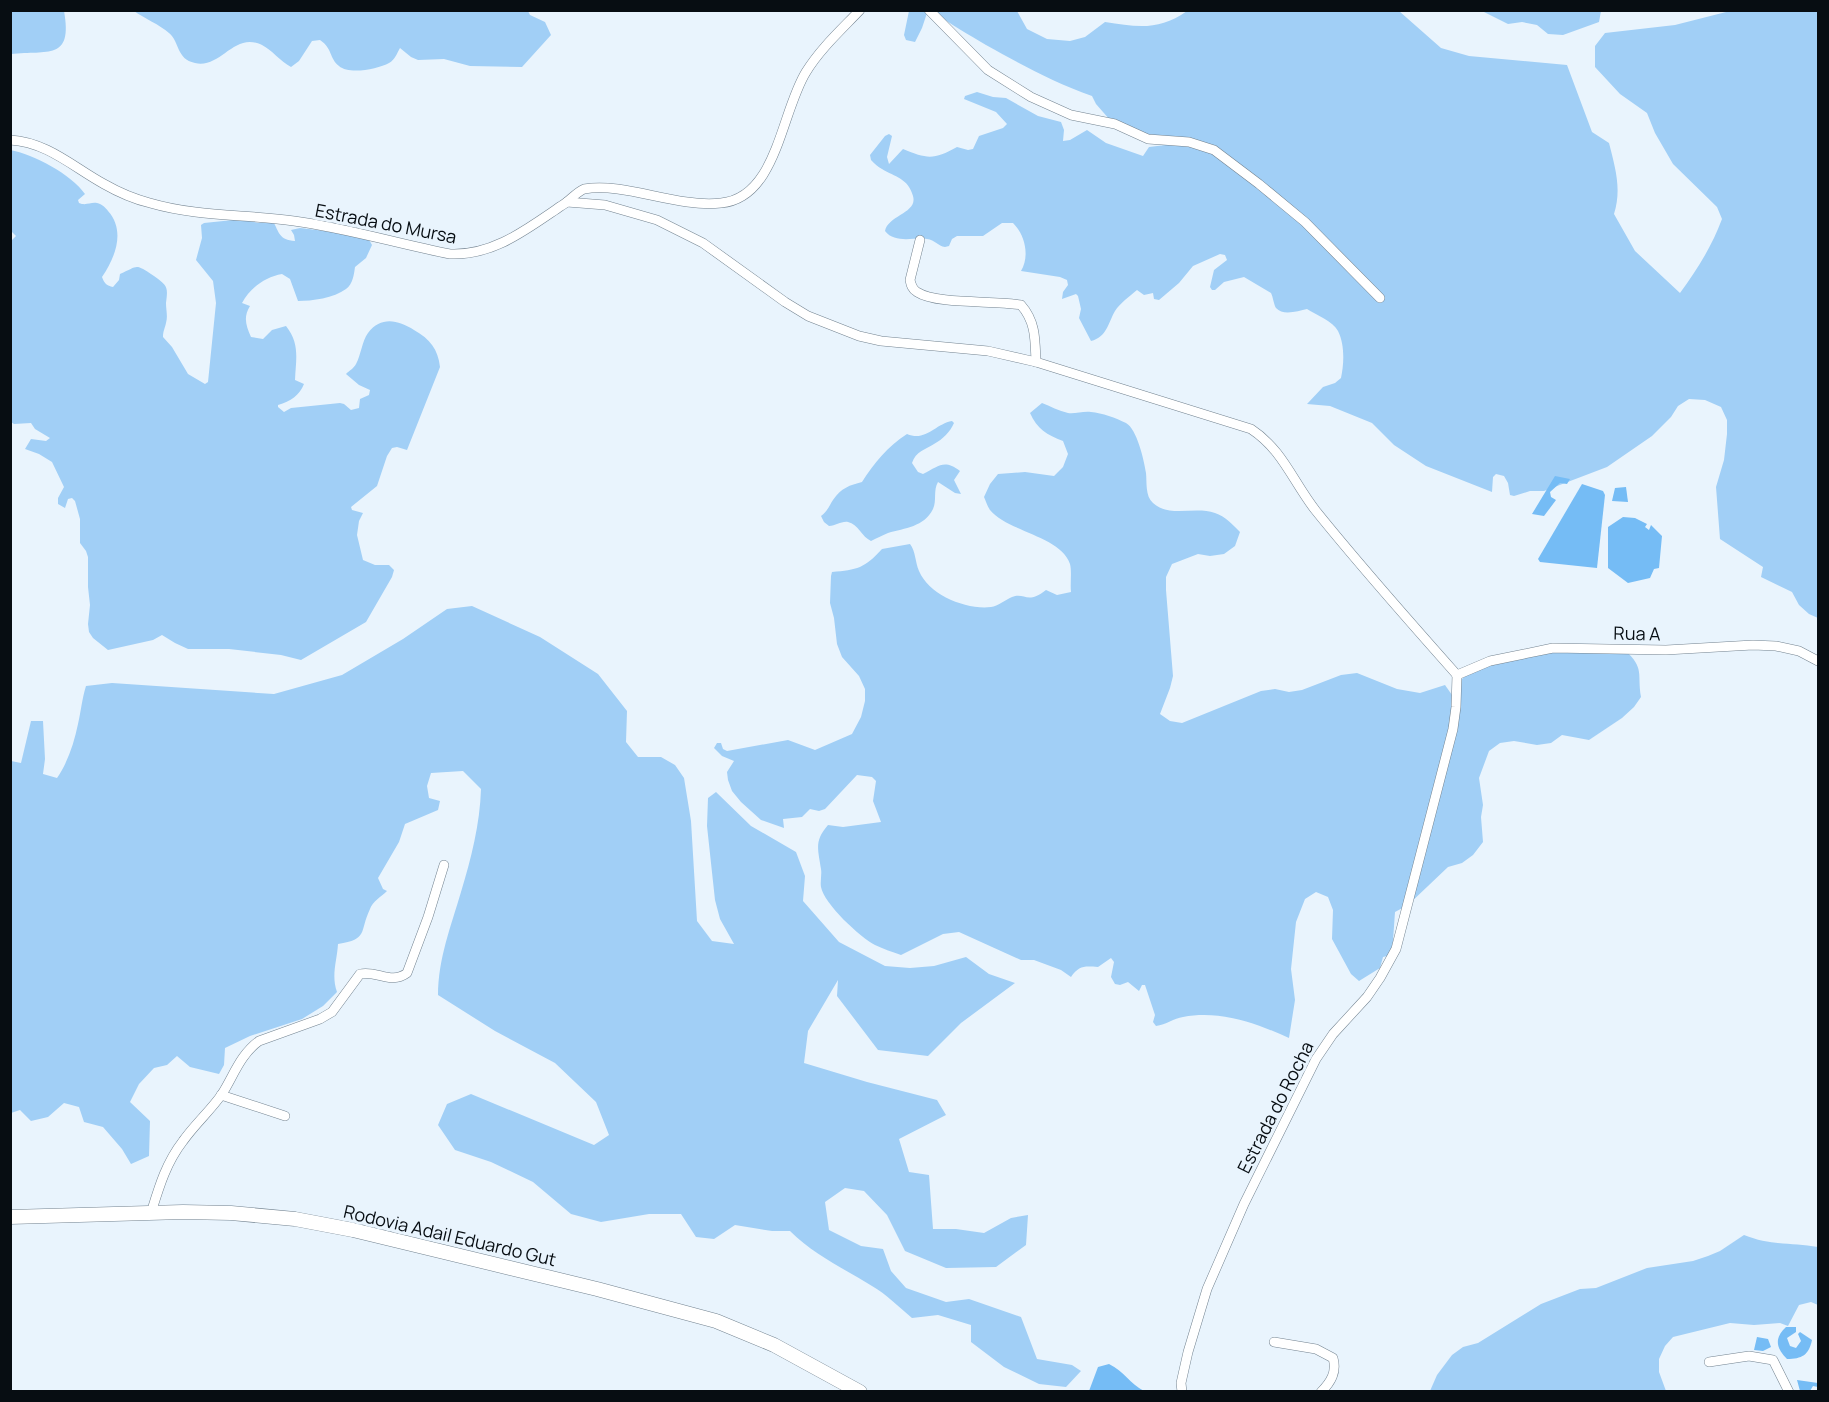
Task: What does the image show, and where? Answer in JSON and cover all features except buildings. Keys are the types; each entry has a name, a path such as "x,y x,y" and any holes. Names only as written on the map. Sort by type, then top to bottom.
{"main road":[{"name":"Rodovia Adail Eduardo Gut","path":"10,1217 231,1213 323,1224 597,1289 716,1321 783,1350 860,1392"}],"street":[{"path":"929,10 988,70 1031,97 1071,115 1114,124 1148,139 1189,142 1214,150 1305,222 1380,298"},
{"name":"Estrada do Mursa","path":"10,140 37,146 57,154 104,184 151,204 209,214 294,221 450,254 470,254 495,247 517,236 579,192 592,188 708,204 736,200 757,185 767,169 793,95 806,72 857,11"},
{"path":"567,202 605,205 657,220 703,243 785,302 831,326 881,341 988,351 1036,362 1251,429 1272,446 1310,502 1344,546 1457,675"},
{"path":"920,240 910,280 911,287 916,292 930,297 1021,305 1028,313 1034,328 1036,362"},
{"name":"Rua A","path":"1457,675 1490,661 1553,648 1666,651 1753,645 1776,646 1799,651 1818,661"},
{"name":"Estrada do Rocha","path":"1182,1392 1181,1383 1188,1352 1207,1289 1244,1204 1316,1059 1333,1034 1367,997 1396,949 1453,729 1457,675"},
{"path":"151,1213 168,1162 183,1140 221,1095 241,1059 253,1046 259,1041 321,1019 332,1012 360,974 367,973 393,979 407,973 444,865"},
{"path":"221,1095 285,1116"},
{"path":"1274,1342 1316,1349 1333,1358 1335,1365 1332,1380 1321,1392"},
{"path":"1709,1362 1749,1356 1773,1360 1789,1392"}],"shaded area":[{"path":"11,10 64,11 66,27 65,38 61,46 46,52 11,54"},
{"path":"134,11 528,11 530,15 545,22 551,35 522,67 470,66 444,59 418,60 400,48 389,63 371,69 349,70 336,63 320,40 312,41 299,61 291,67 266,47 252,42 235,46 213,61 195,63 184,58 169,33"},
{"path":"909,11 1017,11 1027,29 1047,39 1070,41 1085,37 1105,22 1138,26 1157,25 1187,11 1399,11 1441,48 1469,56 1567,65 1592,132 1609,143 1618,187 1614,214 1635,251 1680,293 1704,258 1722,219 1717,207 1673,164 1655,133 1647,113 1620,94 1595,67 1595,46 1605,33 1675,25 1730,11 1818,11 1818,618 1799,605 1792,592 1761,577 1763,567 1720,539 1716,487 1724,460 1727,420 1721,407 1705,400 1689,399 1678,406 1671,417 1652,436 1607,467 1544,491 1530,491 1514,496 1510,495 1504,476 1496,474 1493,477 1492,492 1426,466 1394,445 1372,423 1330,406 1307,404 1323,387 1341,378 1342,342 1336,327 1307,309 1291,312 1279,310 1275,307 1271,293 1244,277 1224,282 1212,290 1210,287 1214,270 1227,260 1225,255 1220,254 1193,266 1179,283 1159,300 1154,299 1153,293 1144,295 1137,290 1117,308 1104,333 1091,341 1079,318 1081,309 1078,296 1076,294 1062,299 1063,292 1068,285 1067,280 1021,271 1025,259 1025,246 1021,233 1013,223 1002,223 983,236 957,236 952,239 949,246 945,247 930,240 899,239 889,235 885,231 887,226 911,206 913,196 908,185 878,166 871,160 870,155 889,134 892,136 887,157 889,164 903,149 930,157 957,147 973,149 979,136 1003,128 1007,124 996,112 964,99 965,96 977,92 1006,98 1038,116 1061,122 1064,130 1063,141 1070,140 1087,130 1106,143 1143,156 1149,147 1174,144 1179,137 1151,137 1110,120 1092,96 1012,59 934,12 927,13 915,42 906,40 904,35"},
{"path":"1482,11 1601,11 1599,22 1563,35 1548,34 1537,25 1522,22 1508,24"},
{"path":"10,150 30,156 62,173 85,194 78,200 79,203 97,203 107,210 116,227 117,244 102,277 104,281 113,287 119,280 120,274 137,267 162,282 167,293 167,318 163,337 172,347 188,374 205,384 208,382 216,303 213,281 196,260 202,238 201,225 243,219 258,223 273,221 283,237 295,241 291,230 300,228 367,236 372,245 366,258 355,267 353,279 341,292 323,298 298,301 290,279 282,274 259,284 242,303 250,306 246,314 246,322 251,337 263,339 272,330 286,326 293,339 296,352 295,380 304,384 294,398 278,405 284,412 291,408 340,403 351,410 359,408 360,399 369,395 370,390 359,385 346,374 356,364 368,333 378,324 396,322 420,333 429,341 437,355 440,367 407,450 392,448 377,486 351,507 352,510 363,513 357,535 363,560 375,565 389,565 394,570 366,622 301,660 281,655 229,649 188,649 162,635 153,640 108,650 93,638 88,624 90,605 88,557 80,543 80,519 75,501 72,498 68,499 65,508 58,504 58,498 64,487 52,462 25,449 31,439 46,441 50,438 35,429 31,423 14,424 11,422 10,242 16,236 12,232 10,223"},
{"path":"1042,403 1068,413 1095,413 1126,423 1130,426 1139,445 1144,461 1148,493 1153,503 1167,510 1207,511 1219,514 1240,532 1235,546 1224,554 1210,556 1198,554 1172,564 1166,577 1173,676 1160,714 1170,721 1182,723 1261,691 1302,690 1341,675 1357,673 1397,689 1420,693 1445,685 1452,695 1471,670 1553,651 1625,650 1638,667 1641,697 1622,718 1589,740 1562,735 1551,743 1537,745 1514,741 1500,743 1489,751 1479,778 1483,805 1481,817 1483,842 1473,855 1462,863 1448,867 1408,905 1395,912 1392,955 1383,957 1380,968 1359,981 1351,974 1332,939 1333,910 1328,897 1316,892 1305,899 1296,922 1291,969 1295,1000 1289,1038 1238,1019 1211,1015 1180,1018 1156,1026 1153,1022 1155,1015 1145,985 1142,985 1139,991 1128,982 1115,984 1111,977 1114,962 1111,958 1098,967 1080,968 1071,977 1061,970 1034,960 1021,960 959,932 943,934 901,955 875,945 844,919 824,894 821,887 818,846 828,825 843,827 881,822 873,801 876,781 872,777 857,775 825,809 819,811 810,809 802,817 783,819 784,828 761,820 741,802 732,791 728,780 727,772 734,761 722,756 714,748 717,743 721,743 723,749 727,751 788,740 815,750 852,734 861,717 865,689 859,676 842,657 837,644 830,603 831,576 832,572 854,569 865,564 882,549 910,544 924,580 949,599 971,606 991,607 1012,597 1034,597 1046,590 1057,595 1071,592 1071,567 1065,555 1045,540 998,517 990,510 984,497 998,474 1025,472 1054,476 1063,467 1068,454 1063,441 1043,431 1030,413"},
{"path":"952,421 954,423 946,435 918,453 912,463 918,472 923,474 942,465 954,467 960,471 954,480 961,494 955,493 938,482 933,509 925,520 871,541 851,523 845,522 829,526 824,522 821,516 836,496 846,488 862,482 882,455 900,439 907,434 920,436"},
{"path":"1555,476 1570,479 1567,484 1560,483 1550,492 1551,497 1556,500 1544,516 1532,514"},
{"path":"1582,484 1603,491 1605,495 1597,568 1540,562 1538,559"},
{"path":"1626,487 1628,502 1612,501 1615,488"},
{"path":"1623,517 1635,518 1647,524 1645,527 1649,530 1651,525 1662,536 1659,568 1654,569 1650,578 1628,583 1608,568 1608,527"},
{"path":"472,606 540,637 598,674 627,711 626,742 638,757 661,757 675,765 684,778 691,821 697,921 712,941 734,944 720,919 715,900 707,826 708,798 716,792 751,826 796,852 805,876 803,901 839,942 885,966 910,968 934,966 966,957 989,974 1015,983 961,1023 928,1056 878,1050 837,996 838,980 808,1031 804,1063 937,1100 946,1115 899,1139 909,1172 929,1175 933,1229 984,1233 1011,1218 1028,1215 1026,1245 996,1267 946,1268 905,1251 887,1215 864,1191 845,1188 825,1202 829,1230 861,1246 883,1249 891,1271 906,1288 946,1302 969,1299 1021,1317 1037,1359 1072,1365 1081,1371 1066,1387 1039,1384 1004,1367 971,1342 971,1325 938,1315 912,1318 882,1293 819,1254 790,1231 772,1231 735,1225 714,1239 696,1237 681,1214 649,1214 601,1222 571,1214 533,1182 491,1162 455,1150 438,1125 447,1104 471,1094 594,1145 609,1135 596,1102 555,1063 495,1031 438,995 443,956 468,867 479,815 481,789 463,771 431,773 427,786 429,798 440,801 438,810 405,824 399,842 378,878 383,889 387,891 371,906 359,937 338,944 334,974 337,992 323,1006 302,1019 250,1036 225,1048 224,1065 219,1074 190,1067 177,1056 167,1065 154,1068 139,1084 130,1102 150,1121 149,1156 131,1164 122,1149 103,1127 84,1122 79,1107 64,1103 48,1117 31,1121 20,1110 11,1113 11,761 21,763 31,721 43,721 45,759 43,774 57,778 72,745 86,686 112,683 274,694 342,675 403,639 447,609"},
{"path":"1744,1235 1772,1242 1818,1247 1818,1305 1811,1302 1799,1305 1788,1326 1780,1323 1754,1325 1730,1323 1673,1337 1665,1346 1659,1359 1659,1372 1666,1391 1430,1391 1437,1375 1452,1355 1463,1347 1478,1343 1541,1304 1580,1289 1596,1288 1647,1268 1693,1261 1708,1256"},
{"path":"1786,1327 1796,1327 1796,1332 1787,1338 1790,1346 1796,1348 1801,1341 1798,1334 1800,1332 1812,1340 1807,1353 1797,1358 1787,1359 1778,1343"},
{"path":"1757,1337 1768,1339 1771,1347 1763,1351 1754,1350"},
{"path":"1109,1364 1144,1391 1089,1391 1098,1367"},
{"path":"1797,1380 1818,1383 1818,1387 1813,1386 1810,1391 1800,1391"}]}
